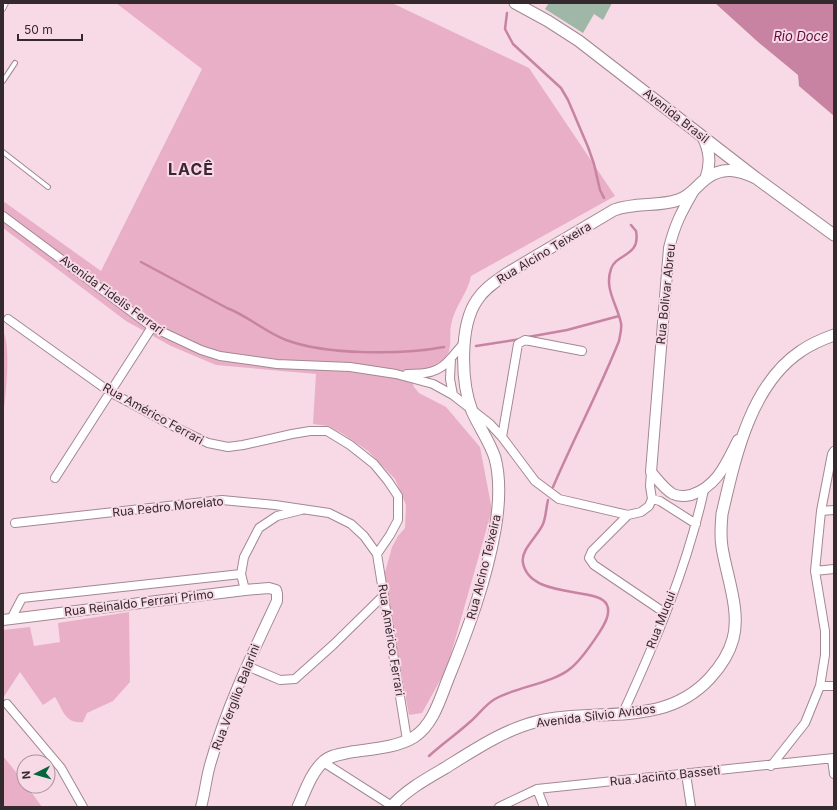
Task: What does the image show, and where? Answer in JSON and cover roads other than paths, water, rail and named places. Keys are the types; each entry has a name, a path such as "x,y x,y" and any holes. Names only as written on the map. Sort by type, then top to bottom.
{"main road":[{"name":"Avenida Brasil","path":"515,3 548,21 579,41 756,178 834,235"},
{"path":"703,137 707,144 710,157 709,170 706,178"},
{"name":"Rua Bolivar Abreu","path":"693,192 706,178 726,170 742,171 756,178"},
{"name":"Rua Alcino Teixeira","path":"323,762 338,755 393,745 415,736 422,730 435,710 475,610 495,531 499,497 494,458 472,411 465,378 464,343 467,327 476,301 492,284 506,274 614,210 634,205 676,201 693,192"},
{"name":"Avenida Sílvio Avidos","path":"392,806 424,780 477,748 510,731 525,725 550,719 622,715 662,708 686,697 700,688 710,678 721,665 734,638 734,614 722,548 721,524 732,470 740,445 750,418 762,396 774,378 791,358 816,342 834,335"},
{"path":"298,807 313,776 323,762"}],"street":[{"name":"Rua Bolivar Abreu","path":"651,472 669,248 680,214 693,192"},
{"name":"Avenida Fidelis Ferrari","path":"3,216 152,327 201,350 220,356 277,364 350,367 396,374 433,384 453,395 490,424 502,437 535,480 559,499 628,515"},
{"name":"Rua Américo Ferrari","path":"8,319 110,392 208,443 228,447 292,434 327,431 350,445 374,464 398,496 398,520 377,554 407,740"},
{"path":"55,478 152,327"},
{"path":"502,437 518,344 525,340 582,351"},
{"name":"Avenida Fidelis Ferrari","path":"396,374 431,372 444,366 464,343"},
{"path":"451,358 450,379 453,395"},
{"path":"651,472 673,494 682,496 704,490 714,481 723,469 750,418"},
{"path":"771,766 805,723 820,686 830,631 815,571 821,511 832,454 834,451"},
{"path":"651,472 650,486 652,499 649,506 641,512 628,515 592,551 589,558 594,565 665,613"},
{"name":"Rua Muqui","path":"622,715 665,613 696,524 704,490"},
{"path":"660,501 673,494"},
{"path":"652,499 660,501 696,524"},
{"name":"Rua Pedro Morelato","path":"15,524 222,500 305,509 329,514 351,524 364,536 377,554"},
{"path":"245,590 241,574 244,557 259,528 277,516 305,509"},
{"path":"821,511 834,510"},
{"path":"815,571 834,569"},
{"path":"7,619 22,598 241,574"},
{"name":"Rua Reinaldo Ferrari Primo","path":"7,619 245,590 269,588 276,590"},
{"name":"Rua Vergílio Balarini","path":"201,807 210,766 223,725 247,666 277,601 276,590"},
{"path":"247,666 280,680 294,679 333,645 384,595"},
{"path":"820,686 834,686"},
{"path":"7,704 61,768 84,807"},
{"path":"833,758 834,774"},
{"name":"Rua Jacinto Basseti","path":"499,807 537,789 771,766 833,758"},
{"path":"323,762 392,806"},
{"path":"686,774 691,807"},
{"path":"537,789 544,807"}],"lane":[{"path":"3,9 6,3"},
{"path":"3,81 15,63"},
{"path":"3,152 48,187"}],"water":[{"name":"Rio Doce","path":"715,3 834,3 834,116 799,86 798,75 758,42"}],"waterway":[{"path":"507,13 505,29 513,44 561,88 568,100 588,147 594,164 600,190 604,198"},
{"path":"553,487 619,341 621,323 610,290 609,276 614,264 635,246 637,239 636,231 631,225"},
{"path":"141,262 235,311 278,337 303,345 322,349 364,352 427,350 444,347"},
{"path":"528,337 567,330 619,316"},
{"path":"476,346 521,339"},
{"path":"429,756 495,699 513,691 555,677 571,668 586,652 605,623 608,616 608,608 602,599 551,588 528,575 523,563 524,553 541,529 545,518 548,500"}],"district":[{"name":"LACÊ","path":"191,169"}]}
